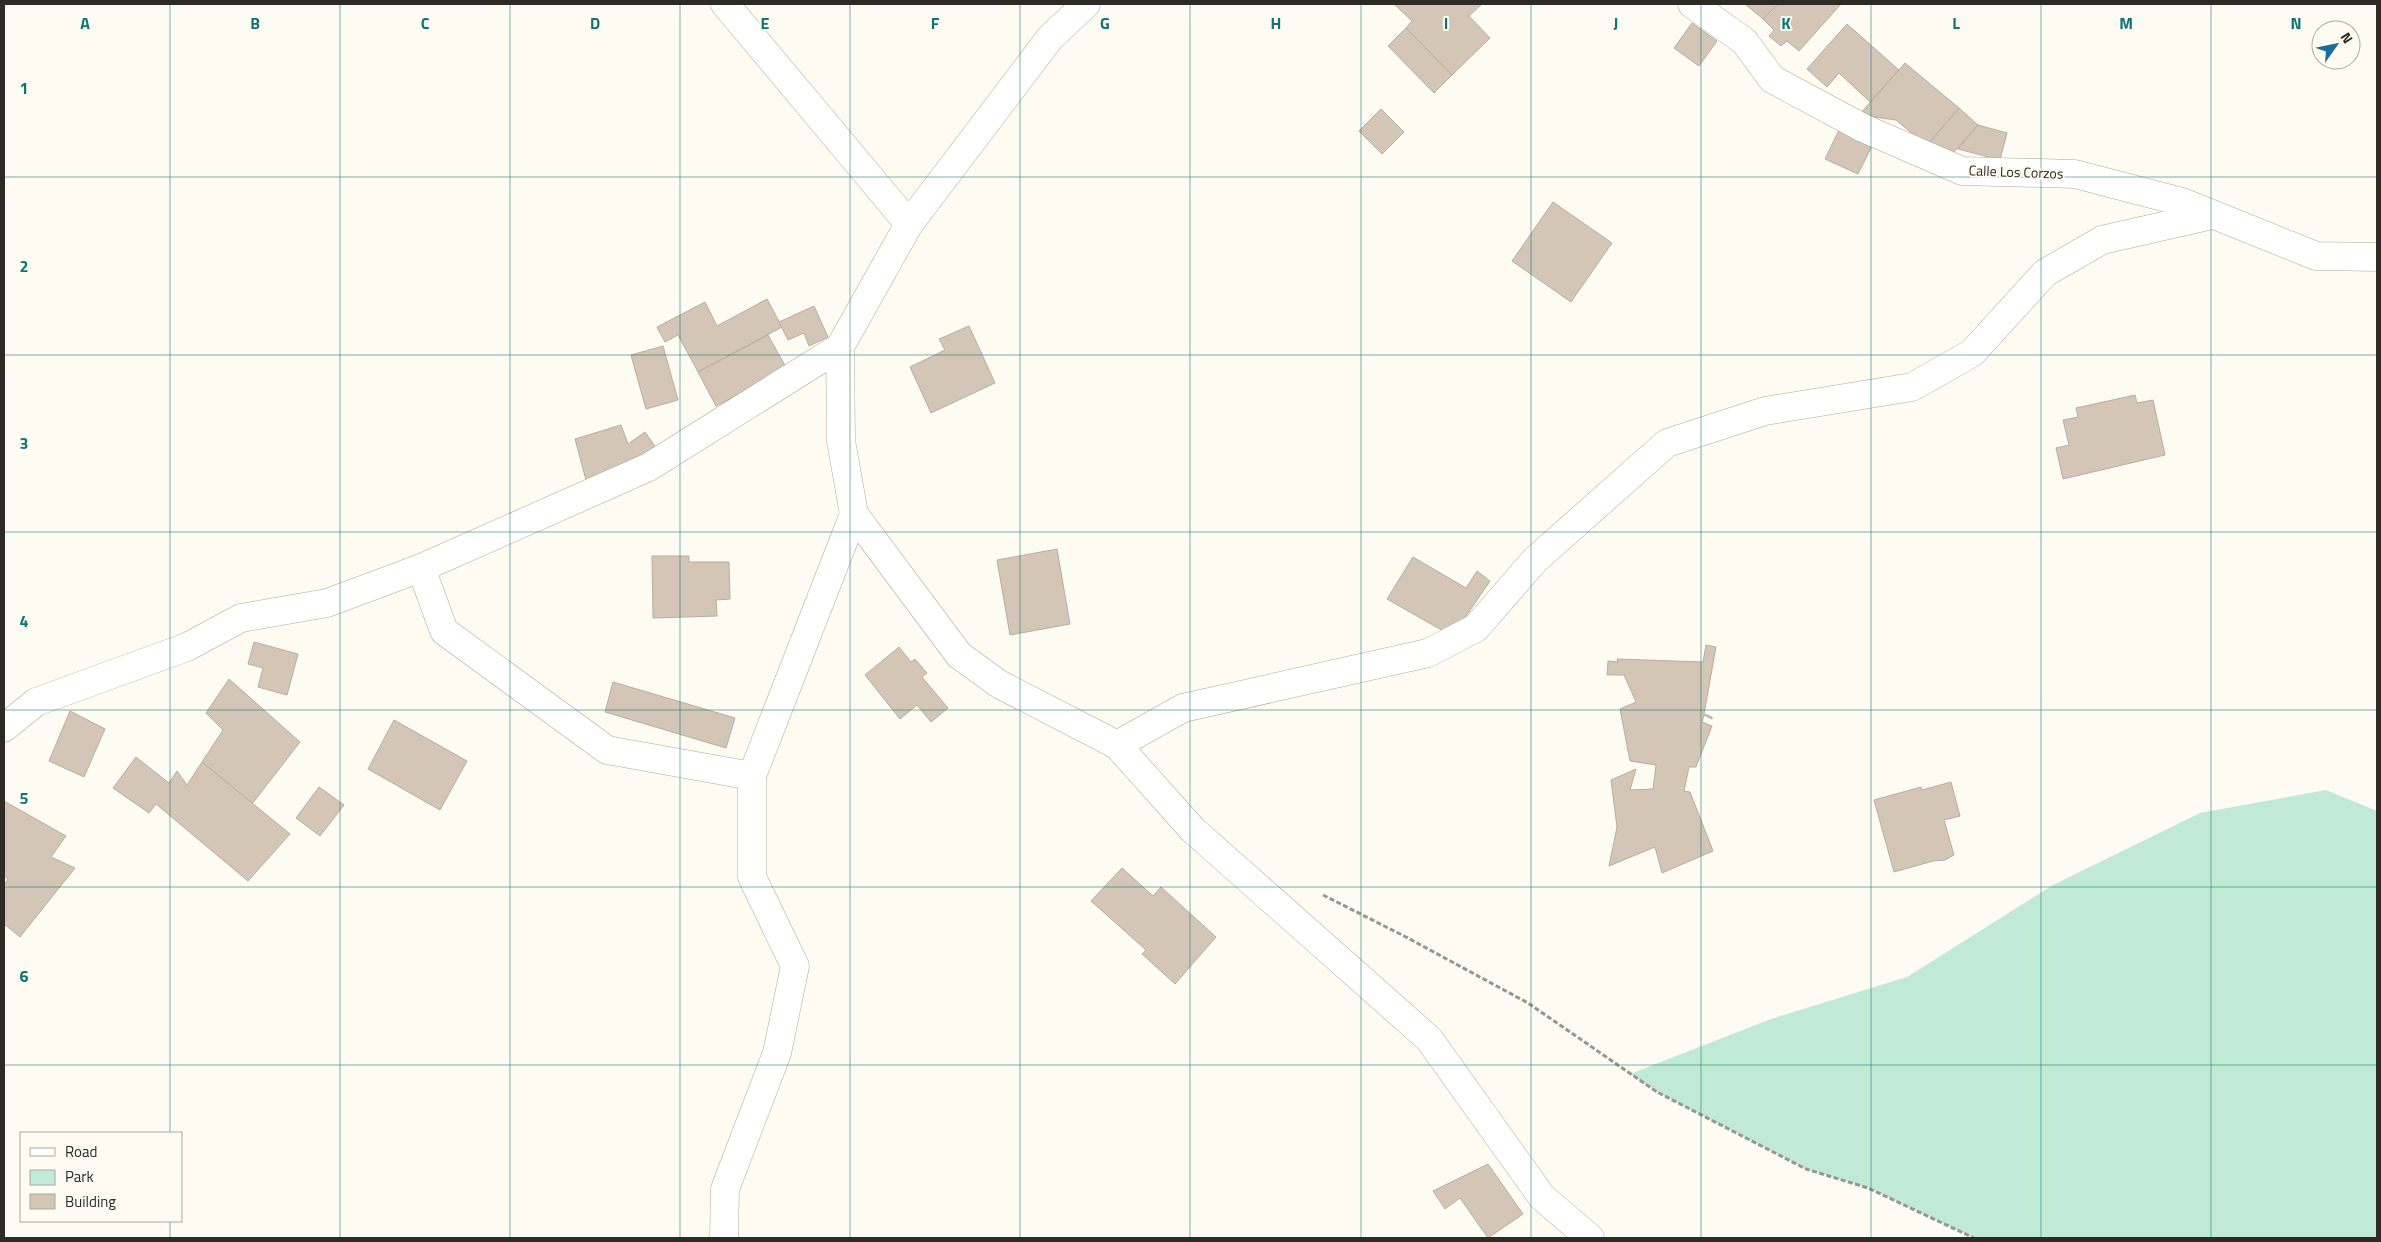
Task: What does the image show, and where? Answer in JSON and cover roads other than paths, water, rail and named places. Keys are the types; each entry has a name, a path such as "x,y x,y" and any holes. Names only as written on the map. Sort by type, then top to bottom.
{"street":[{"path":"725,4 909,224"},
{"path":"4,728 36,702 187,647 241,618 327,604 421,568 649,468 840,347 909,224 1050,38 1086,4"},
{"name":"Calle Los Corzos","path":"1692,4 1744,40 1772,79 1863,128 1962,171 2075,174 2182,202 2316,256 2377,257"},
{"path":"1117,745 1183,708 1428,653 1476,628 1535,560 1667,444 1765,411 1912,387 1972,354 2044,273 2094,244 2102,240 2212,214"},
{"path":"840,347 841,441 854,514 959,655 999,684 1117,745 1193,830 1429,1039 1542,1198 1590,1238"},
{"path":"724,1238 725,1189 778,1053 795,966 752,877 752,776 854,514"},
{"path":"421,568 444,631 607,750 752,776"}]}
